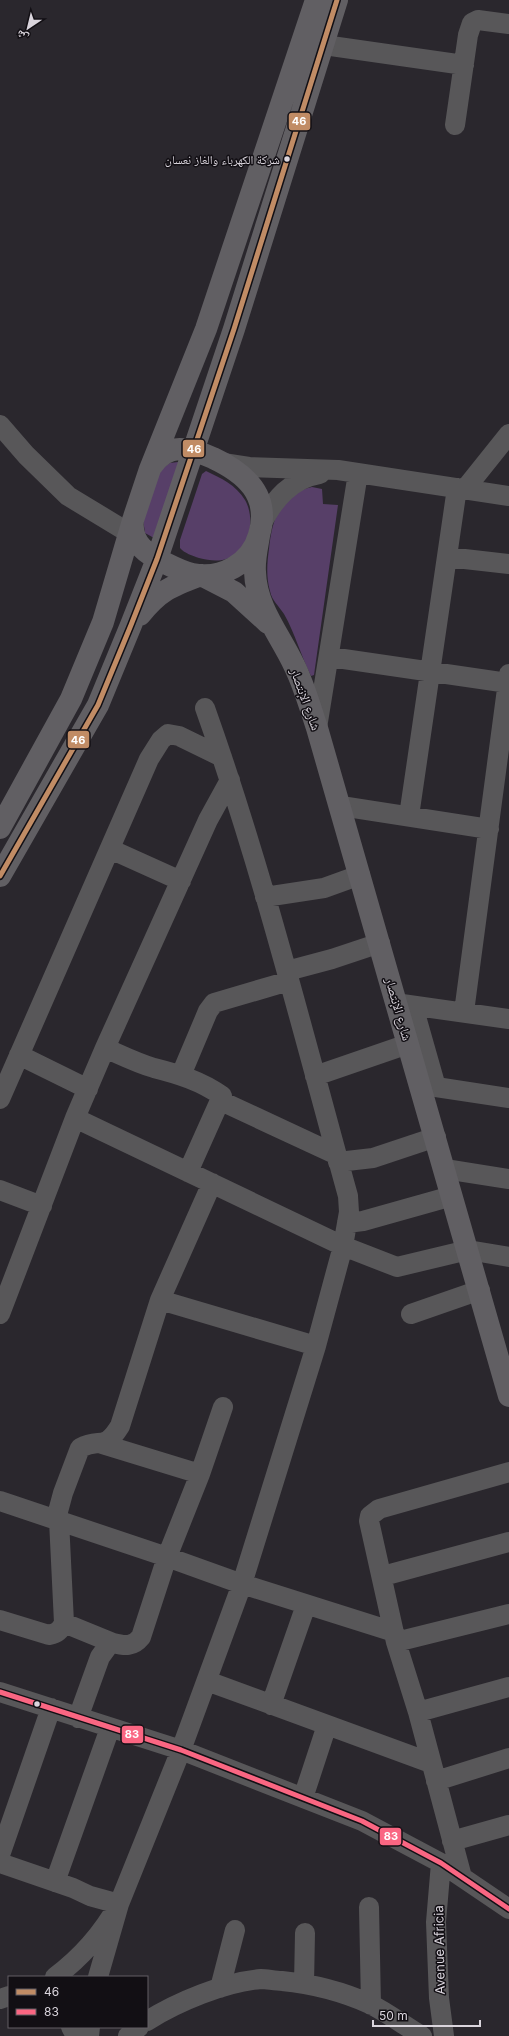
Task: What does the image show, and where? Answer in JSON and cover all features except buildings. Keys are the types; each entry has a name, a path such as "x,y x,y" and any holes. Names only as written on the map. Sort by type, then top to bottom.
{"main road":[{"path":"0,828 71,699 103,622 131,525 150,469 206,329 316,0"},
{"path":"0,876 98,705 157,560 192,450 234,329 338,0"},
{"path":"150,469 160,456 168,452 180,449 192,450"},
{"name":"شارع الإنتصار","path":"192,450 223,463 242,474 253,488 260,503 260,530 255,574 264,607 294,665 317,728 380,943 405,1004 408,1044 480,1290 502,1350 509,1396"},
{"path":"131,525 136,540 146,553 157,560 184,572 201,575 218,574 239,564 251,551 260,530"},
{"path":"131,625 158,594 169,587 201,575 234,592 274,628"}],"street":[{"path":"455,125 472,23 478,20 509,24"},
{"path":"324,44 464,65"},
{"path":"0,425 26,455 68,496 131,525"},
{"path":"409,816 447,558 461,489 509,434"},
{"path":"223,463 249,467 338,470 509,496"},
{"path":"260,530 275,501 292,484 308,476 338,470"},
{"path":"317,728 330,657 358,473"},
{"path":"447,558 509,564"},
{"path":"330,657 430,672 508,679 505,744 489,829 464,1012"},
{"path":"98,1976 119,1904 181,1750 242,1584 316,1346 343,1246 349,1212 348,1196 288,976 230,780 205,708"},
{"path":"0,1099 149,759 161,740 168,734 180,736 222,757"},
{"path":"0,1314 75,1118 105,1048 208,820 230,780"},
{"path":"341,806 489,829"},
{"path":"110,849 181,881"},
{"path":"265,897 324,888 360,875"},
{"path":"181,1075 208,1011 214,1003 332,959 380,943"},
{"path":"509,1019 405,1004 436,1087 509,1098"},
{"path":"315,1076 408,1044"},
{"path":"105,1048 153,1068 181,1075 214,1090 222,1096 188,1172"},
{"path":"19,1055 88,1089"},
{"path":"221,1101 338,1159 373,1158 436,1137"},
{"path":"75,1118 343,1246 397,1266 468,1250 509,1257"},
{"path":"444,1169 509,1179"},
{"path":"102,1444 112,1438 120,1426 160,1300 212,1183"},
{"path":"0,1190 42,1206"},
{"path":"347,1223 363,1221 452,1196"},
{"path":"411,1314 480,1290"},
{"path":"160,1300 316,1346"},
{"path":"64,1623 113,1643 129,1646 137,1643 141,1637 167,1557 200,1474 223,1407"},
{"path":"0,1620 49,1635 57,1634 64,1623 58,1519 62,1493 80,1448 87,1444 102,1444 200,1474"},
{"path":"462,1877 418,1712 395,1637 383,1576 370,1527 370,1516 373,1512 380,1509 509,1472"},
{"path":"0,1501 58,1519 242,1584 306,1604 395,1637 509,1614"},
{"path":"383,1576 509,1542"},
{"path":"272,1705 306,1604"},
{"path":"78,1718 100,1657 108,1646 113,1643"},
{"path":"207,1681 327,1725 434,1772 509,1758"},
{"path":"418,1712 509,1687"},
{"path":"0,1692 181,1750 362,1821 441,1863 509,1910"},
{"path":"0,1855 51,1708"},
{"path":"303,1798 327,1725"},
{"path":"55,1882 110,1728"},
{"path":"452,1840 509,1825"},
{"path":"0,1863 90,1896 119,1904"},
{"name":"Avenue Africia","path":"441,1863 436,1922 439,1998 444,2036"},
{"path":"56,1976 89,1947 106,1927 119,1904"},
{"path":"369,1907 371,2005"},
{"path":"220,1988 235,1930"},
{"path":"304,1984 305,1933"},
{"path":"148,2020 186,2000 220,1988 261,1979 304,1984 337,1991 371,2005 422,2036"},
{"path":"128,2036 138,2028"}],"shaded area":[{"path":"178,462 180,464 154,538 145,533 143,519 157,472 170,463"},
{"path":"206,471 223,479 237,490 245,500 250,516 249,534 241,550 223,560 199,558 186,553 180,548 180,540 202,474"},
{"path":"312,487 322,489 323,504 338,505 314,675 311,676 288,621 271,595 267,570 270,538 275,518 285,502 292,495 301,490"}],"transit line":[{"name":"46","path":"0,876 98,705 157,559 234,329 337,0"},
{"name":"83","path":"0,1692 181,1750 362,1821 441,1863 509,1909"}],"place":[{"name":"شركة الكهرباء والغاز نعسان","path":"287,159"}]}
